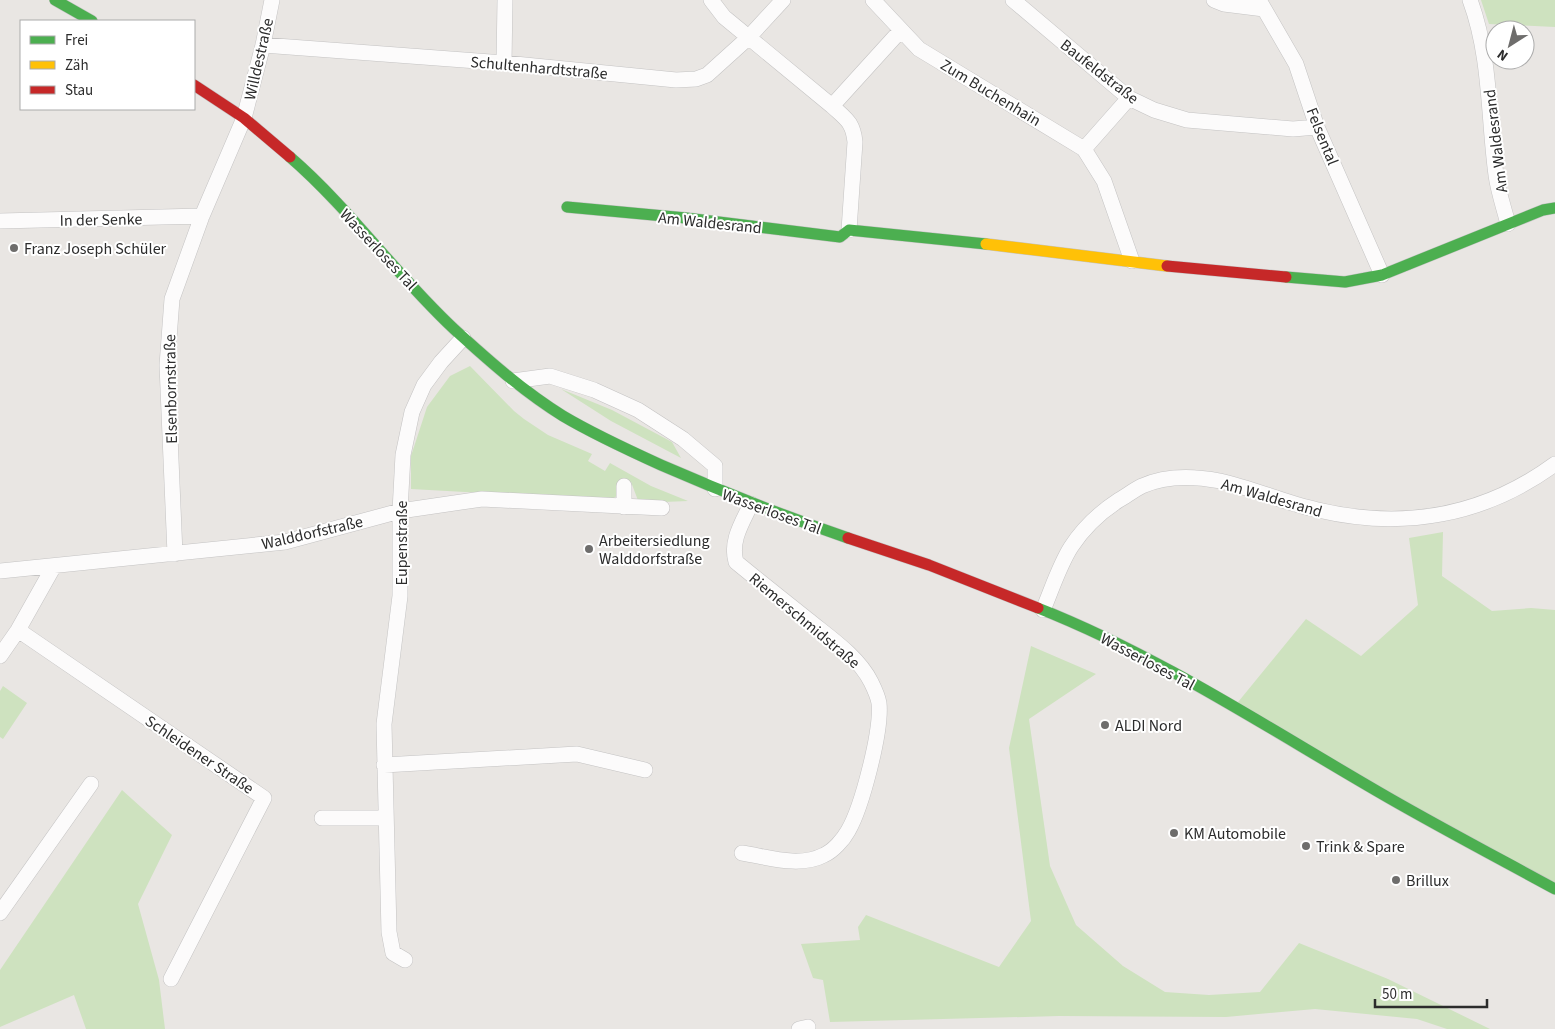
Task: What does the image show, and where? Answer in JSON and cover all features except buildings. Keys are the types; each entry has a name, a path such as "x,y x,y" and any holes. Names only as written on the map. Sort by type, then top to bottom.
{"main road":[{"path":"55,0 90,20"},
{"name":"Wasserloses Tal","path":"195,86 244,118 294,161 334,199 387,259 464,338 513,381 572,420 624,448 751,504 929,565 1043,610 1131,649 1299,744 1398,803 1555,889"},
{"name":"Am Waldesrand","path":"568,207 686,218 840,237 849,230 1006,246 1209,271 1345,282 1382,275 1543,210 1555,208"}],"street":[{"name":"Willdestraße","path":"244,118 263,45 272,0"},
{"path":"504,0 504,63"},
{"path":"711,0 724,17 832,106 848,120 854,129 855,142 849,230"},
{"name":"Schultenhardtstraße","path":"263,45 504,63 676,80 696,79 707,75 748,38 783,0"},
{"name":"Zum Buchenhain","path":"873,0 919,49 1084,149"},
{"name":"Baufeldstraße","path":"1012,0 1129,98 1154,110 1187,120 1293,129 1318,127"},
{"path":"1214,0 1224,4 1262,4"},
{"name":"Am Waldesrand","path":"1470,0 1478,21 1485,57 1496,176 1508,224"},
{"name":"Felsental","path":"1262,4 1296,64 1318,127 1382,275"},
{"path":"832,106 901,30"},
{"path":"1129,98 1084,149 1104,181 1132,261"},
{"name":"Elsenbornstraße","path":"175,554 167,365 172,299 202,216 244,118"},
{"name":"In der Senke","path":"0,221 202,216"},
{"name":"Eupenstraße","path":"405,960 393,953 389,932 384,765 384,724 400,596 400,511 403,455 412,412 424,385 441,362 464,338"},
{"name":"Wasserloses Tal","path":"513,381 550,376 594,390 638,410 683,439 715,466 715,489"},
{"name":"Am Waldesrand","path":"1043,610 1070,549 1088,524 1107,508 1141,486 1172,478 1190,477 1248,488 1316,510 1346,516 1402,519 1433,516 1474,507 1522,486 1555,464"},
{"path":"624,486 624,507"},
{"name":"Walddorfstraße","path":"0,571 285,542 400,511 482,499 662,508"},
{"name":"Riemerschmidstraße","path":"742,853 790,861 804,860 826,855 838,844 848,832 858,808 872,757 879,703 872,683 862,666 816,626 736,562 733,552 735,538 751,504"},
{"path":"0,656 18,630 54,566"},
{"name":"Schleidener Straße","path":"18,630 264,798 171,979"},
{"path":"384,765 577,754 645,770"},
{"path":"0,913 91,784"},
{"path":"322,818 386,818"}],"green space":[{"path":"1481,0 1555,0 1555,27 1535,26 1535,20 1488,20"},
{"path":"470,366 524,419 548,435 592,454 588,461 605,471 610,463 651,486 688,501 639,503 631,482 620,481 617,496 610,500 411,489 411,456 427,407 450,376"},
{"path":"561,389 612,410 672,442 681,458 611,421"},
{"path":"1443,532 1442,576 1492,611 1531,608 1555,610 1555,889 1234,707 1306,619 1361,656 1418,605 1409,538"},
{"path":"1031,646 1096,674 1029,719 1050,866 1076,925 1123,966 1165,992 1209,995 1260,992 1299,943 1388,979 1490,1029 1447,1029 1417,1019 1315,1009 1226,1017 1059,1016 830,1022 823,980 813,978 801,944 860,940 858,927 866,915 999,967 1031,921 1009,748"},
{"path":"3,686 27,703 3,739 0,737 0,691"},
{"path":"122,790 172,835 138,904 159,980 165,1029 86,1029 74,995 0,1027 0,970"}],"traffic: fast":[{"path":"55,0 90,20"},
{"path":"290,157 333,198 412,287 454,329 534,397 599,436 661,465 707,485 848,538"},
{"path":"567,207 686,218 840,237 849,230 986,244"},
{"path":"1286,277 1345,282 1382,275 1543,210 1555,208"},
{"path":"1038,608 1129,649 1173,672 1409,810 1555,889"}],"traffic: slow":[{"path":"986,244 1167,266"}],"traffic: jam":[{"path":"195,86 244,118 290,157"},
{"path":"1167,266 1286,277"},
{"path":"848,538 929,565 1038,608"}],"place":[{"name":"Franz Joseph Schüler","path":"14,248"},
{"name":"Arbeitersiedlung Walddorfstraße","path":"589,549"},
{"name":"ALDI Nord","path":"1105,725"},
{"name":"KM Automobile","path":"1174,833"},
{"name":"Trink & Spare","path":"1306,846"},
{"name":"Brillux","path":"1396,880"}]}
